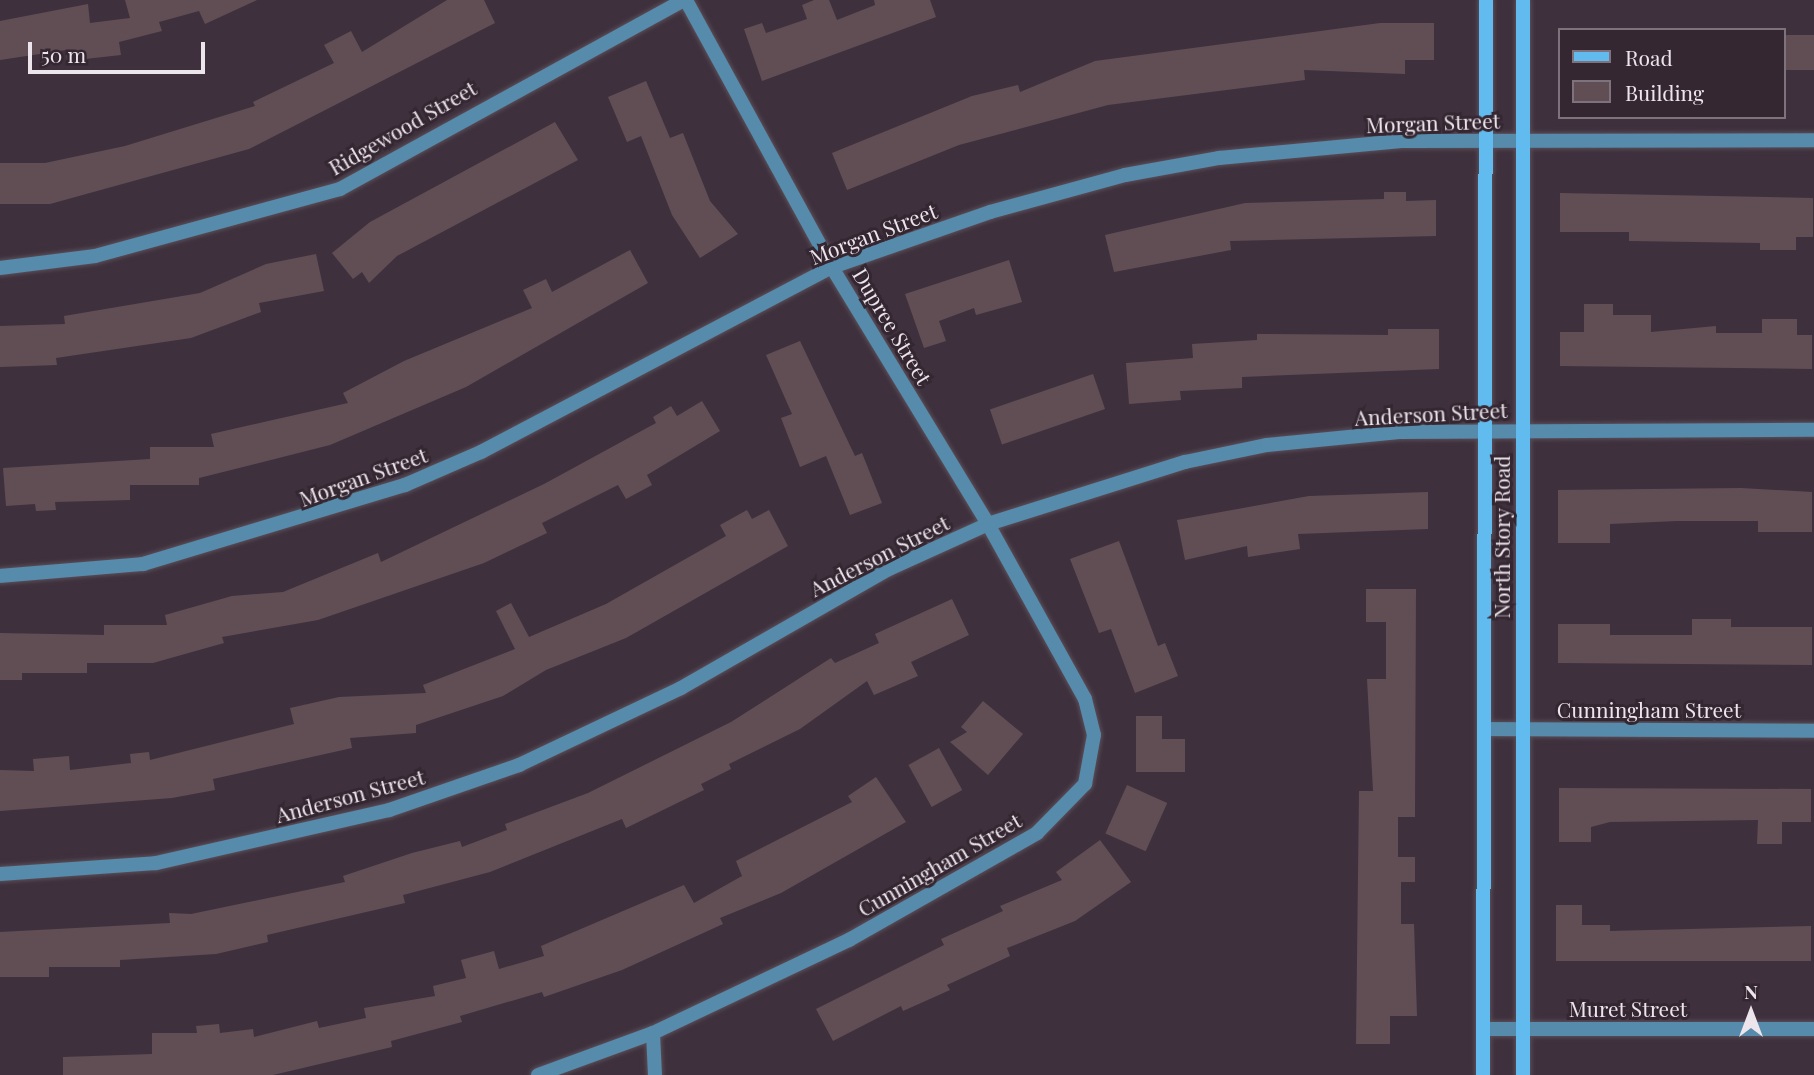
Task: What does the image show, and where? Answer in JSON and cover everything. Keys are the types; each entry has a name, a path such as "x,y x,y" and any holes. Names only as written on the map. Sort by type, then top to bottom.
{"main road":[{"name":"North Story Road","path":"1483,1075 1486,0"},
{"name":"North Story Road","path":"1523,0 1523,1075"}],"street":[{"name":"Dupree Street","path":"685,0 832,267 988,524"},
{"name":"Ridgewood Street","path":"0,268 95,256 340,189 685,0"},
{"name":"Morgan Street","path":"0,576 143,564 405,485 481,453 832,267 990,212 1125,175 1219,158 1404,141 1814,140"},
{"name":"Anderson Street","path":"0,874 156,863 389,810 519,765 681,688 889,569 988,524 1105,483 1267,445 1485,430 1814,430"},
{"name":"Cunningham Street","path":"538,1075 653,1032 849,940 1037,833 1085,784 1094,735 1085,699 988,524"},
{"name":"Cunningham Street","path":"1484,729 1814,731"},
{"name":"Muret Street","path":"1484,1029 1814,1029"},
{"path":"653,1032 655,1075"}],"building":[{"path":"125,0 257,0 205,24 199,11 159,22 162,31 119,42 121,55 67,61 66,50 0,60 0,21 88,4 90,23 130,18"},
{"path":"447,0 484,0 495,23 249,149 50,204 0,204 0,163 45,163 125,146 255,106 253,102 334,63 324,45 351,31 362,52"},
{"path":"814,0 829,0 837,20 875,5 874,0 930,0 936,17 762,81 744,29 762,23 766,33 807,19 802,5"},
{"path":"1380,23 1434,23 1434,60 1405,60 1405,74 1304,70 1305,80 1108,105 959,145 847,190 832,153 972,96 1018,85 1020,92 1095,61"},
{"path":"1786,35 1814,35 1814,70 1786,70"},
{"path":"646,81 670,138 683,133 710,201 738,234 700,258 672,215 641,136 627,142 608,97"},
{"path":"555,122 578,160 397,256 369,283 362,272 353,279 332,253 370,222"},
{"path":"1384,192 1406,192 1406,201 1436,200 1436,236 1230,241 1231,250 1114,272 1105,235 1245,203 1384,199"},
{"path":"1560,193 1813,198 1813,237 1796,237 1796,250 1760,250 1760,243 1629,241 1629,232 1560,232"},
{"path":"630,250 648,283 466,387 330,445 199,478 199,485 130,485 130,500 55,502 56,510 36,511 35,504 6,506 3,468 150,459 150,447 214,447 211,434 348,403 343,393 404,361 532,308 523,290 546,279 552,292"},
{"path":"316,254 324,291 259,303 261,312 191,338 56,358 57,365 0,367 0,326 65,324 64,316 200,293 266,264"},
{"path":"1009,260 1022,302 976,315 974,308 939,321 946,341 924,348 905,294"},
{"path":"1584,304 1613,304 1613,315 1651,315 1651,332 1716,326 1716,333 1762,333 1762,319 1797,319 1797,335 1812,335 1812,369 1560,366 1560,332 1584,332"},
{"path":"1388,329 1439,329 1439,369 1242,377 1242,388 1180,391 1181,400 1129,404 1126,363 1193,358 1192,344 1257,340 1257,334 1388,335"},
{"path":"800,341 855,456 862,453 882,503 850,515 826,456 800,467 781,418 792,414 766,355"},
{"path":"1093,374 1105,409 1002,444 990,409"},
{"path":"702,401 720,431 647,475 652,485 626,499 618,485 542,523 547,533 484,563 318,620 222,637 224,643 153,663 87,663 87,673 22,673 22,680 0,680 0,633 104,635 104,625 167,625 165,615 232,596 283,592 378,553 381,562 544,484 656,423 653,417 671,406 677,416"},
{"path":"1741,488 1812,492 1812,532 1758,532 1758,521 1677,521 1610,524 1610,543 1558,543 1558,490"},
{"path":"1428,492 1428,529 1298,534 1300,549 1248,557 1247,546 1185,560 1177,520 1309,496"},
{"path":"747,510 752,519 769,510 788,546 626,638 546,670 503,696 416,725 416,733 350,738 352,748 213,779 215,790 172,798 0,811 0,770 34,771 33,759 69,756 70,770 131,763 130,754 149,752 150,760 294,724 290,708 339,697 426,693 423,685 515,649 496,611 511,603 529,637 606,604 726,536 720,525"},
{"path":"1119,541 1158,646 1165,643 1178,676 1135,693 1111,629 1099,633 1070,559"},
{"path":"1366,589 1416,589 1415,817 1398,817 1398,857 1415,857 1415,882 1401,882 1401,924 1414,924 1417,1016 1390,1016 1390,1044 1356,1044 1359,791 1373,791 1367,679 1386,679 1386,622 1366,622"},
{"path":"952,599 969,635 911,662 918,676 874,695 867,681 800,729 729,764 731,769 701,784 704,790 626,828 622,819 490,872 403,895 405,903 267,935 268,942 216,954 120,960 120,967 49,967 49,977 0,977 0,932 170,923 169,913 191,914 345,882 343,876 412,853 460,841 462,847 507,830 505,824 588,793 731,722 831,658 835,663 879,643 875,634"},
{"path":"1692,619 1731,619 1731,627 1812,627 1812,665 1558,663 1558,624 1610,624 1610,635 1692,635"},
{"path":"983,701 1023,734 988,775 950,742 967,732 961,727"},
{"path":"1136,716 1162,716 1162,739 1185,739 1185,772 1136,772"},
{"path":"939,748 962,790 932,807 908,765"},
{"path":"876,777 906,822 781,893 720,918 723,924 622,970 544,997 542,992 460,1016 462,1022 391,1041 392,1047 273,1075 63,1075 63,1057 152,1054 152,1033 197,1033 196,1026 219,1024 220,1033 253,1029 254,1037 317,1021 319,1028 366,1018 364,1008 435,996 433,986 466,978 461,960 494,951 499,969 544,956 541,946 684,885 694,903 742,876 736,861 852,802 848,796"},
{"path":"1127,785 1167,803 1146,851 1105,833"},
{"path":"1559,788 1811,789 1811,822 1782,822 1782,844 1757,844 1758,820 1610,822 1591,827 1591,842 1559,842"},
{"path":"1100,840 1131,882 1075,921 1007,948 1010,956 947,985 950,990 903,1011 901,1006 833,1041 816,1009 944,945 941,939 1003,911 1000,906 1062,880 1056,872"},
{"path":"1556,905 1582,905 1582,925 1610,925 1610,931 1811,926 1811,961 1556,961"}]}
